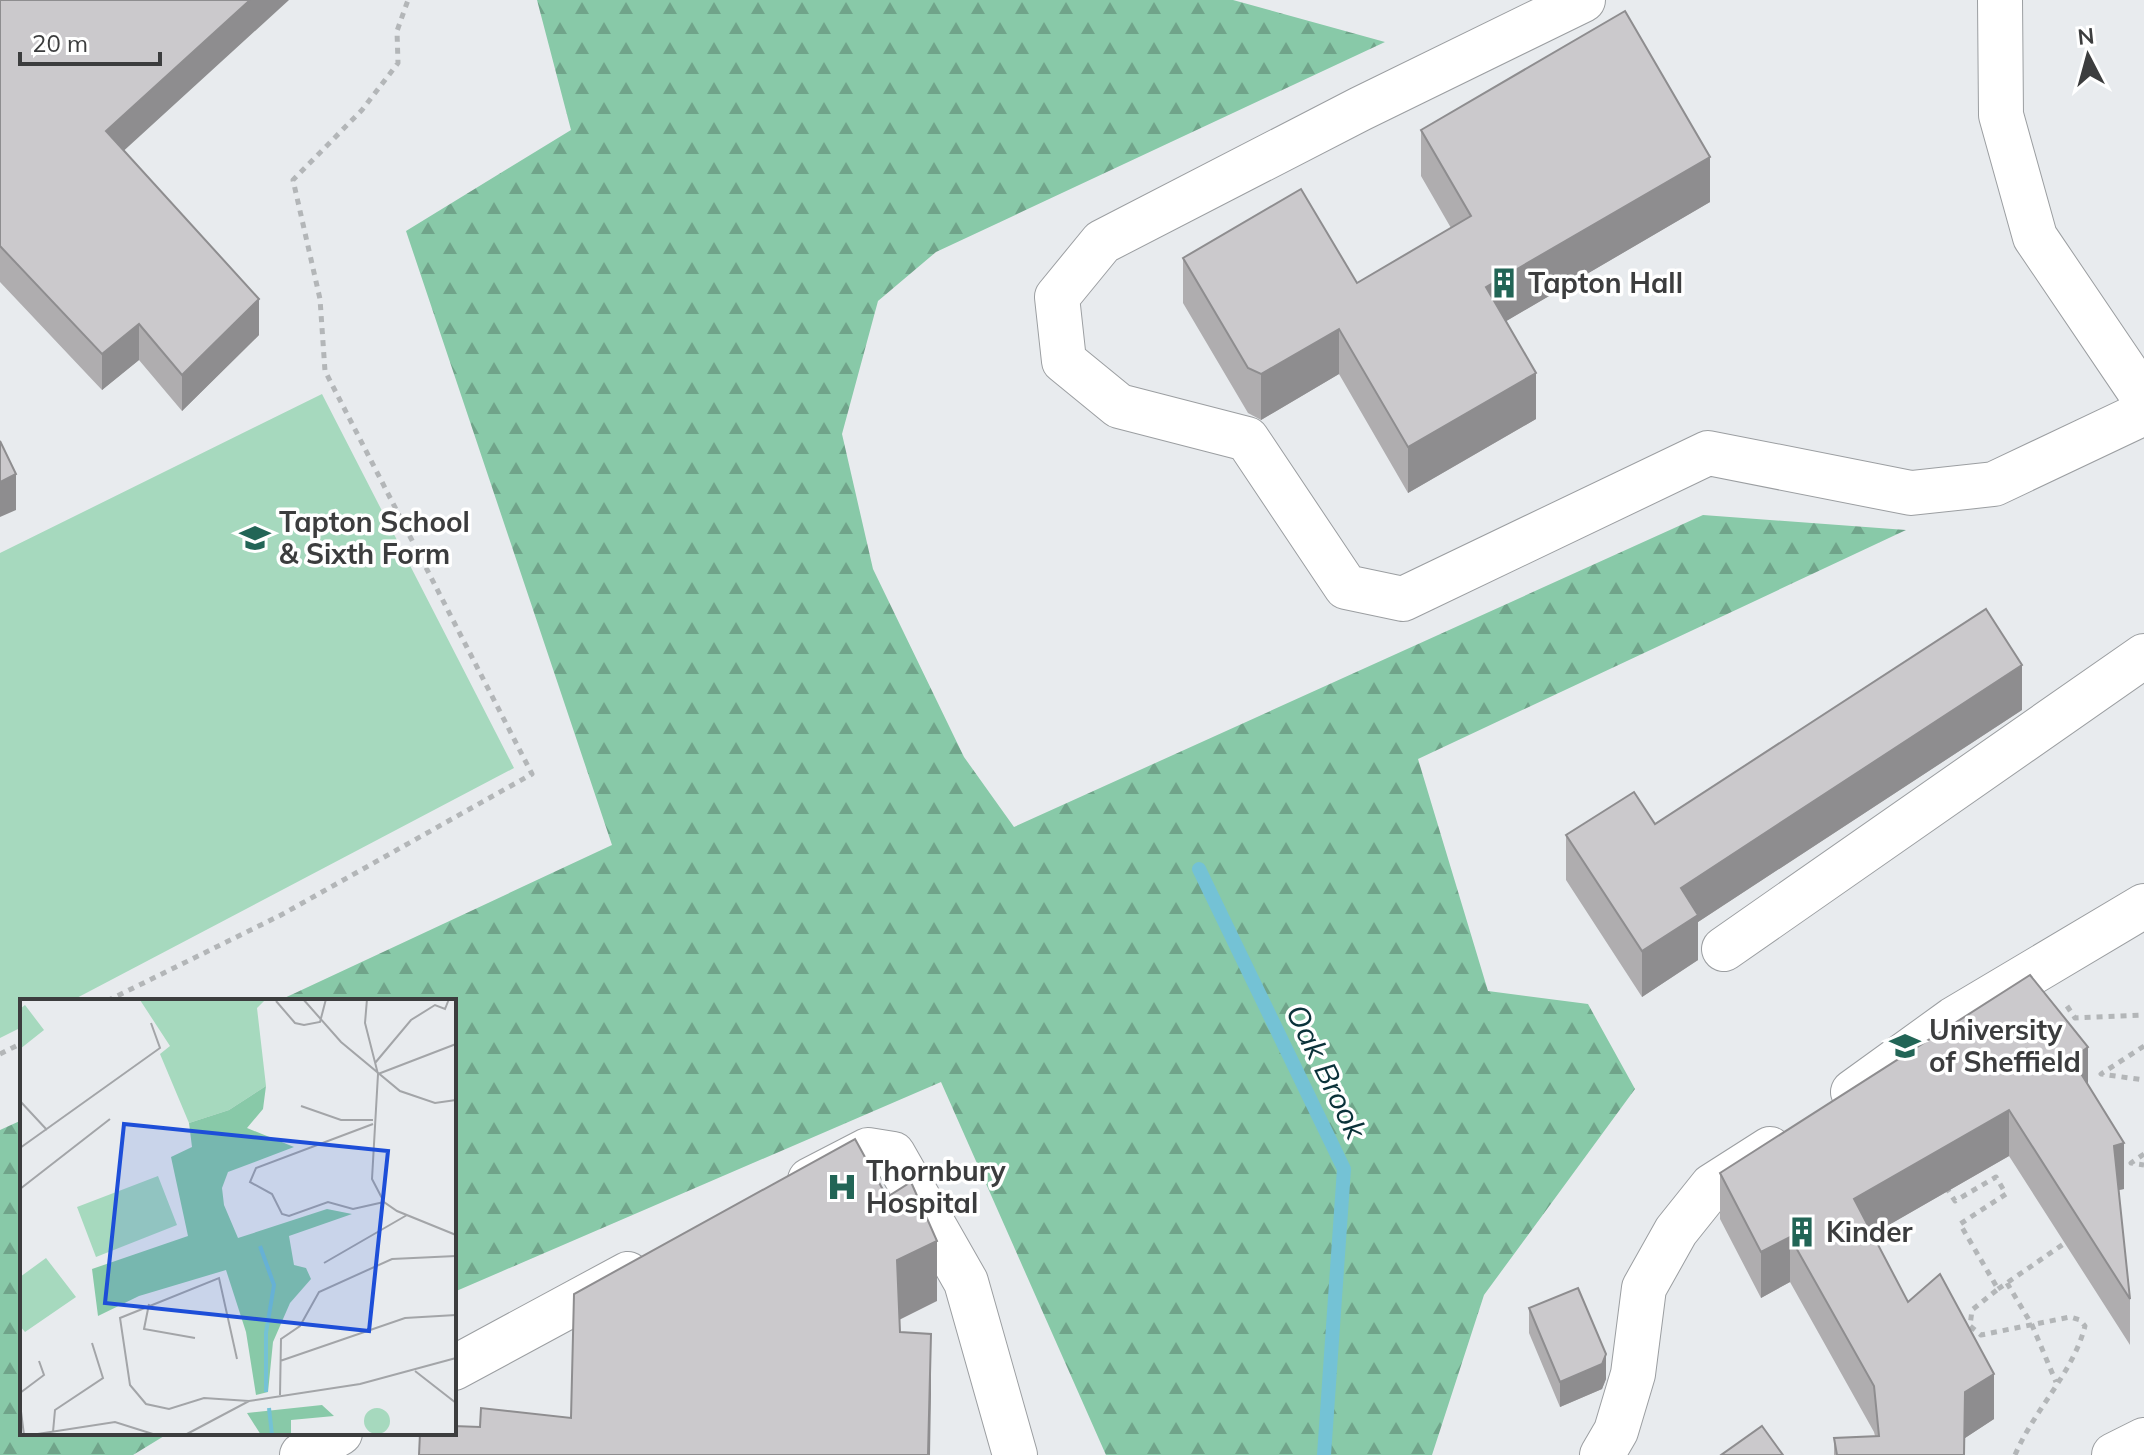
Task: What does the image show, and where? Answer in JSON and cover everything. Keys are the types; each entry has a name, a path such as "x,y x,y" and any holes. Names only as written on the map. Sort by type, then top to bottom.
{"street":[{"path":"1583,0 1360,109 1102,242 1057,297 1064,361 1119,406 1247,439 1346,587 1403,599 1708,453 1911,493 1994,484 2144,413"},
{"path":"2000,0 2001,115 2035,237 2144,398"},
{"path":"1724,949 2144,656"},
{"path":"1602,1455 1616,1431 1633,1374 1644,1288 1676,1231 1712,1186 1810,1122 1954,1019 2144,906"},
{"path":"770,1201 868,1150 893,1154 966,1282 1015,1455"},
{"path":"456,1367 546,1316 658,1259"},
{"path":"302,1455 337,1435"},
{"path":"354,1455 356,1435"},
{"path":"2114,1455 2144,1440"}],"path":[{"path":"111,999 281,915 532,774 325,371 320,299 293,180 362,110 398,63 397,31 408,0"},
{"path":"2062,998 2075,1018 2144,1015"},
{"path":"0,1054 20,1044"},
{"path":"2144,1046 2101,1074 2144,1080"},
{"path":"2144,1154 2131,1163 2144,1165"},
{"path":"1939,1175 1955,1201 1996,1177 2006,1194 1960,1224 1998,1289"},
{"path":"2015,1455 2025,1430 2080,1347 2085,1326 2080,1320 2070,1317 1981,1335 1970,1326 1972,1310 2065,1243"},
{"path":"2007,1283 2032,1325 2056,1382"}],"green space":[{"path":"537,0 1233,0 1385,42 936,252 878,301 842,434 873,569 964,757 1014,827 1703,515 1906,530 1418,759 1488,991 1588,1004 1635,1089 1484,1295 1432,1455 1106,1455 941,1082 456,1291 456,999 282,999 612,845 406,231 571,130"},
{"path":"322,394 514,768 75,999 20,999 20,1028 0,1038 0,553"},
{"path":"20,1121 20,1435 166,1435 133,1455 0,1455 0,1130"}],"building":[{"path":"0,0 250,0 106,131 259,299 182,375 139,324 102,354 0,246"},
{"name":"Tapton Hall","path":"1625,11 1710,157 1486,287 1536,373 1408,447 1339,329 1261,374 1248,368 1183,258 1301,189 1357,283 1471,216 1421,130"},
{"path":"0,441 16,474 0,482"},
{"path":"1986,609 2022,665 1681,888 1698,915 1642,951 1566,835 1634,792 1655,824"},
{"name":"Kinder","path":"2030,975 2088,1047 2072,1059 2124,1143 2114,1146 2130,1299 2009,1110 1854,1199 1908,1302 1940,1274 1994,1374 1965,1392 1964,1455 1837,1455 1834,1438 1879,1436 1874,1386 1790,1237 1761,1252 1720,1173"},
{"path":"855,1139 887,1197 911,1182 937,1241 897,1260 900,1332 931,1334 928,1455 419,1455 420,1435 456,1435 456,1426 480,1427 481,1408 571,1418 574,1294"},
{"path":"1578,1288 1606,1354 1602,1364 1560,1382 1529,1308"},
{"path":"1762,1426 1783,1455 1721,1455"}],"waterway":[{"name":"Oak Brook","path":"1199,869 1344,1169 1324,1455"}],"place":[{"name":"Tapton Hall","path":"1504,283"},
{"name":"Tapton School & Sixth Form","path":"255,538"},
{"name":"University of Sheffield","path":"1905,1046"},
{"name":"Thornbury Hospital","path":"842,1187"},
{"name":"Kinder","path":"1802,1232"}]}
